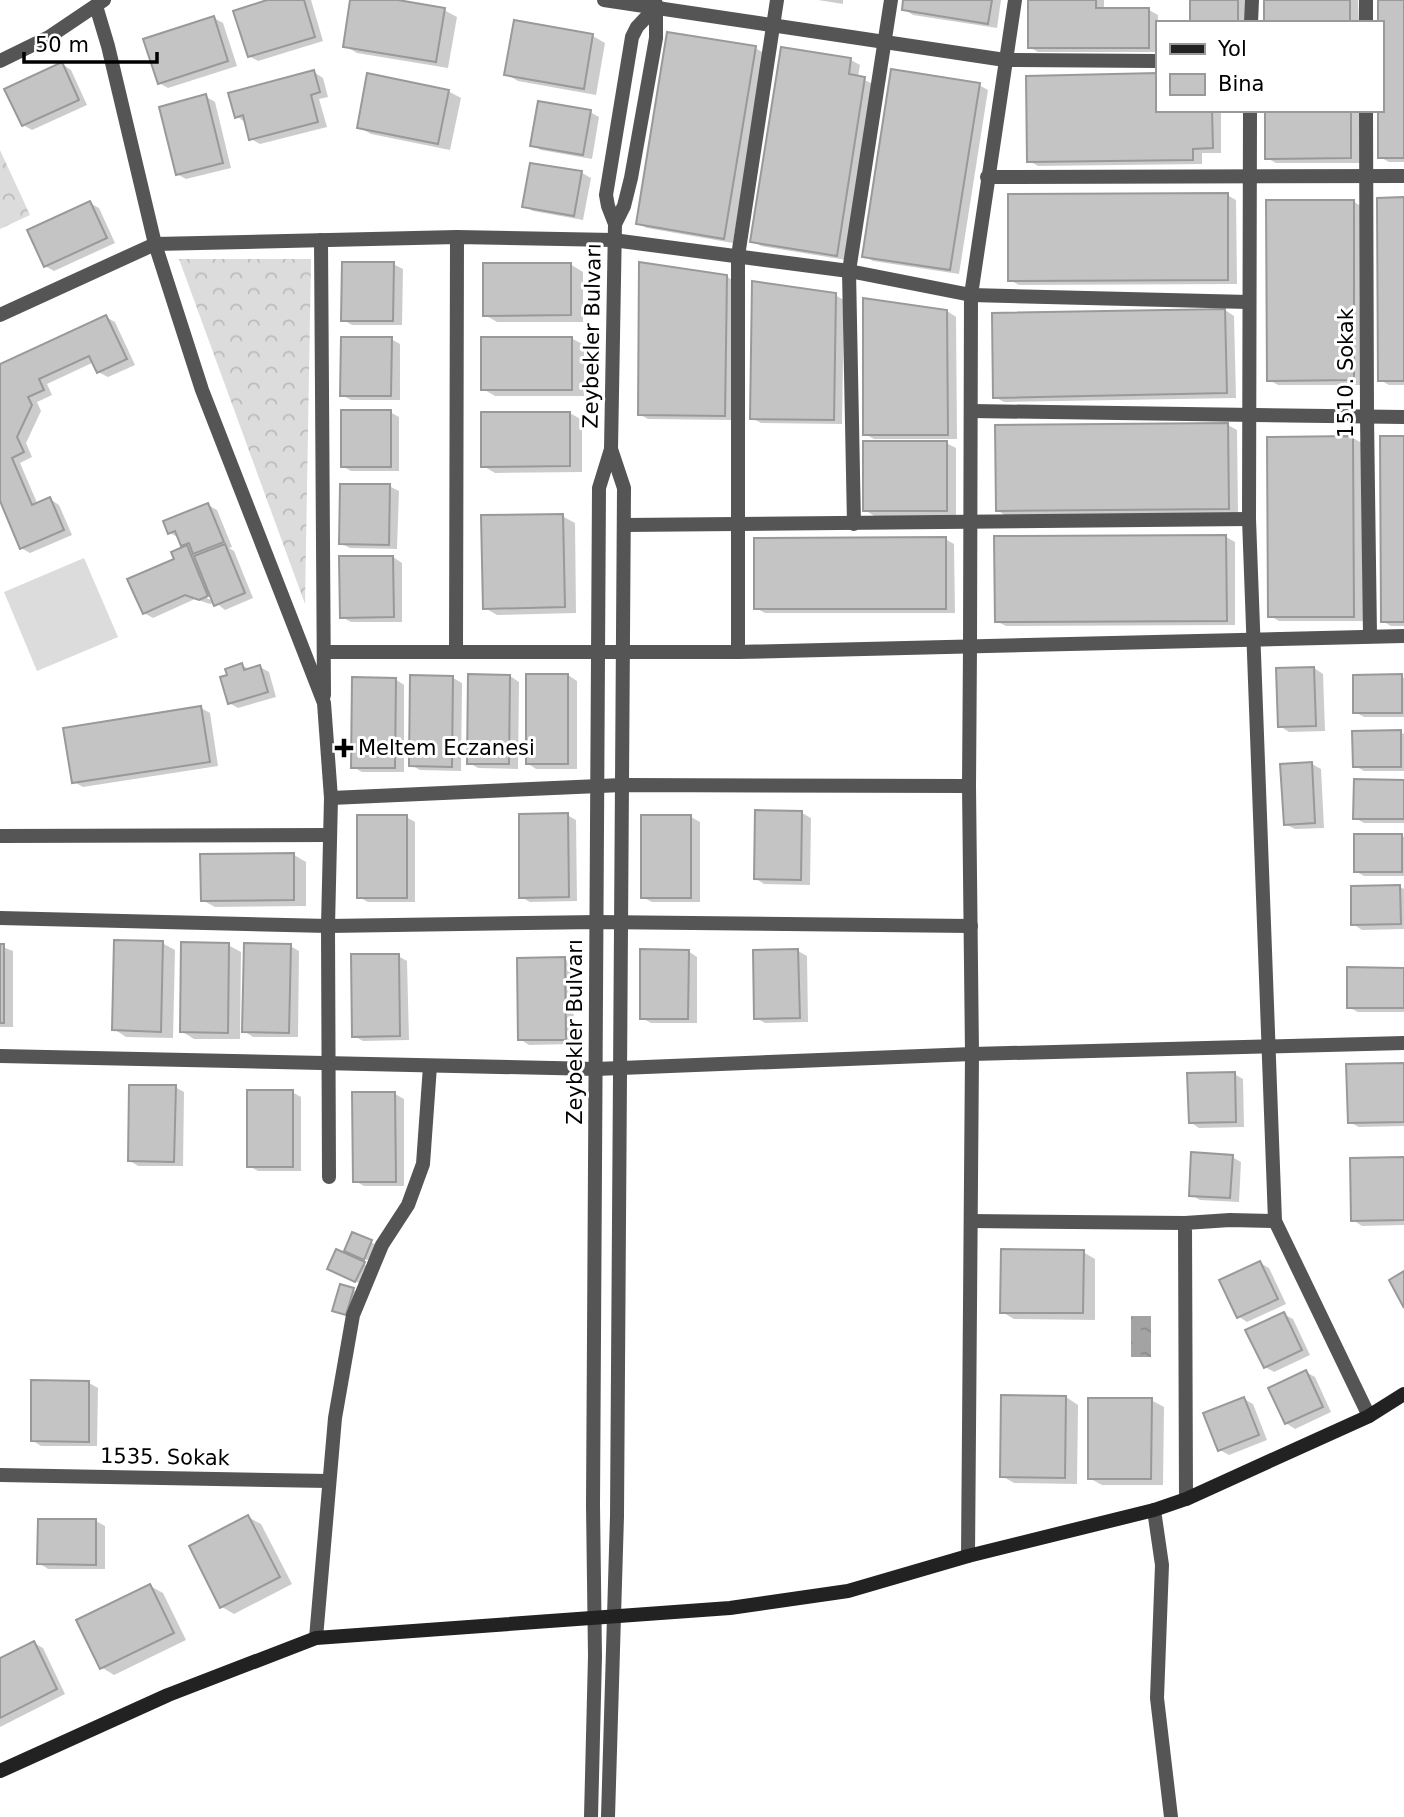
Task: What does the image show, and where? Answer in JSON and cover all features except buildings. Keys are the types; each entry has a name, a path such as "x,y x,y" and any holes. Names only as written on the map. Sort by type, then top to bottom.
{"main road":[{"path":"0,1771 168,1695 316,1638 730,1608 848,1591 968,1556 1154,1510 1185,1499 1369,1416 1404,1394"}],"street":[{"path":"0,61 49,37 100,3 117,0"},
{"path":"604,0 656,4 1006,60 1156,61"},
{"path":"738,652 738,256 777,0"},
{"path":"854,524 849,271 891,0"},
{"path":"968,1556 972,1054 969,786 971,295 1015,0"},
{"path":"1251,21 1252,0"},
{"path":"1366,0 1366,21"},
{"path":"100,3 155,244 202,390 324,703"},
{"name":"Zeybekler Bulvarı","path":"615,224 606,195 632,37 656,4"},
{"name":"Zeybekler Bulvarı","path":"590,1817 595,1656 593,1618 599,488 611,449 613,240 615,224 624,206 631,178 656,38 656,4"},
{"path":"1250,112 1249,519 1275,1221 1369,1416"},
{"name":"1510. Sokak","path":"1366,112 1370,636"},
{"path":"987,177 1404,176"},
{"path":"0,315 155,244 457,237 613,240 849,271 971,295 1250,302"},
{"path":"456,652 457,237"},
{"path":"321,240 324,703 331,798 327,1065 329,1177"},
{"path":"972,411 1404,417"},
{"name":"Zeybekler Bulvarı","path":"608,1817 616,1617 624,525 624,488 611,449"},
{"path":"624,525 1249,519"},
{"path":"324,652 738,652 1404,636"},
{"path":"331,798 622,785 969,786"},
{"path":"0,836 330,835"},
{"path":"0,918 328,926 597,922 971,926"},
{"path":"0,1056 596,1069 972,1054 1404,1043"},
{"path":"316,1638 335,1418 353,1315 382,1245 408,1205 423,1164 430,1066"},
{"path":"971,1222 1275,1221"},
{"path":"1185,1223 1185,1499"},
{"path":"594,1354 619,1354"},
{"name":"1535. Sokak","path":"0,1475 329,1481"},
{"path":"1154,1510 1163,1565 1157,1698 1171,1817"}],"green space":[{"path":"0,150 30,215 0,229"},
{"path":"179,259 311,259 305,604"},
{"path":"84,558 118,637 37,671 4,592"}],"water":[{"path":"1131,1316 1151,1316 1151,1357 1131,1357"}],"place":[{"name":"Meltem Eczanesi","path":"344,748"}]}
